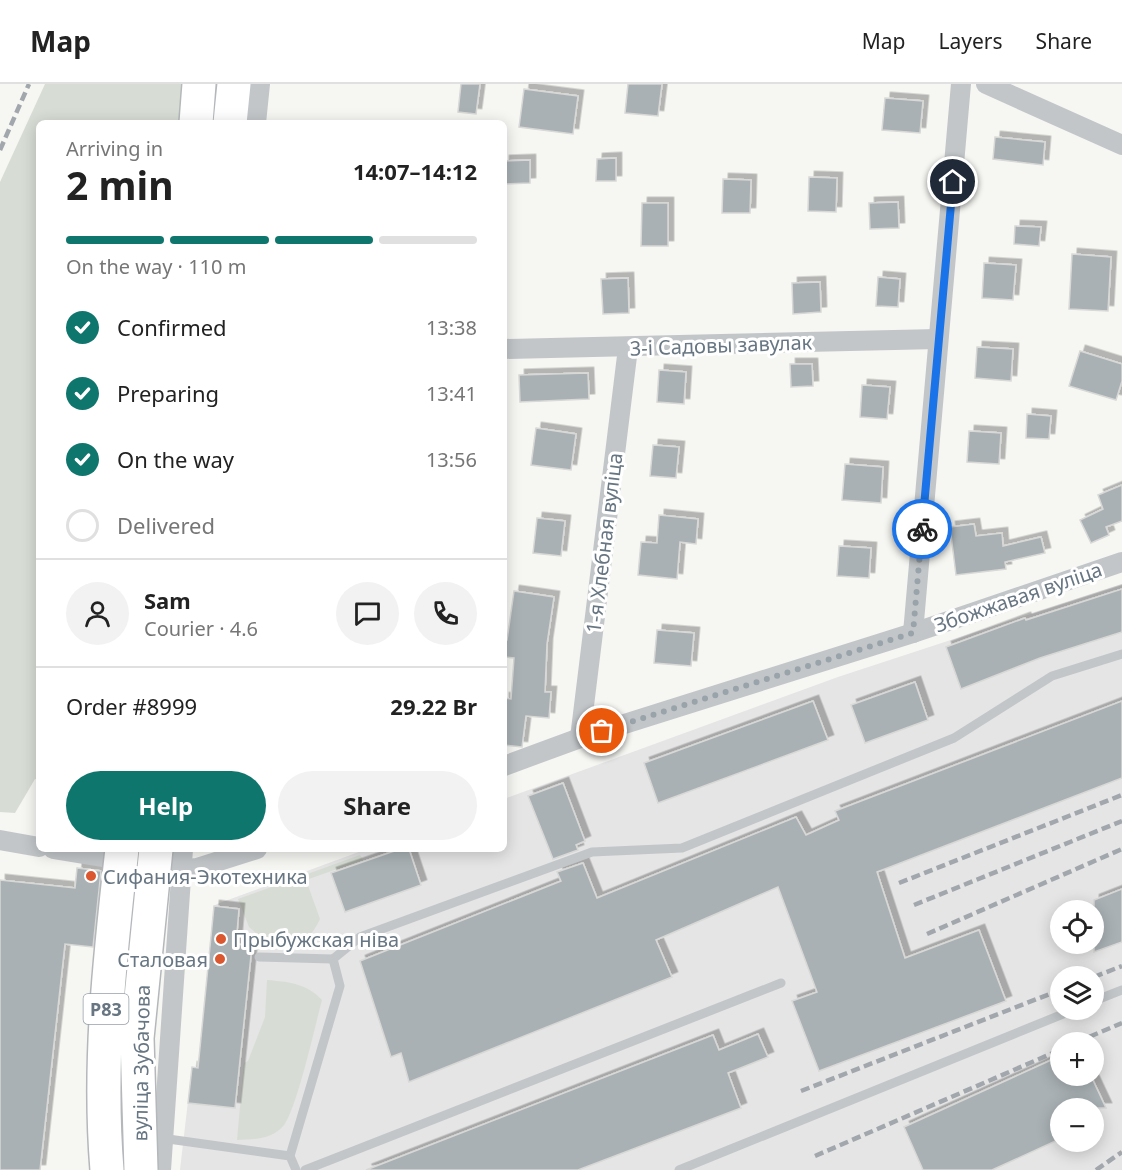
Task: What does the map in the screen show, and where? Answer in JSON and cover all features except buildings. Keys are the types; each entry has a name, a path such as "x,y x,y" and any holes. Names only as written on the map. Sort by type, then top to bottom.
{"highway":[{"path":"196,120 199,84"},
{"path":"230,120 234,84"},
{"name":"вуліца Зубачова","path":"107,1170 104,1132 104,1039 122,852"},
{"name":"вуліца Зубачова","path":"141,1170 137,1038 156,852"}],"street":[{"path":"256,120 260,84"},
{"path":"913,633 961,84"},
{"path":"986,84 1122,145"},
{"name":"3-і Садовы завулак","path":"507,349 628,348 938,339"},
{"name":"1-я Хлебная вуліца","path":"580,738 628,348"},
{"name":"Збожжавая вуліца","path":"507,765 580,738 913,633 1122,562"},
{"path":"0,840 36,846"},
{"path":"71,852 180,870 197,868 248,852"},
{"path":"161,1170 161,1138 183,852"}],"lane":[{"path":"259,957 333,959 360,937 592,852 682,848 954,738 1052,676 1122,654"},
{"path":"296,1170 290,1156 340,986 333,959"},
{"path":"305,1170 781,983"},
{"path":"1104,997 1122,990"},
{"path":"679,1170 1050,1019"},
{"path":"161,1138 290,1156"}],"shaded area":[{"path":"45,84 227,84 223,120 36,120 36,779 15,813 0,812 0,182"},
{"path":"1122,584 1122,1170 180,1170 192,1067 198,1067 214,906 359,852 507,852 507,798 838,677"},
{"path":"360,855 363,860 306,880 320,919 306,939 289,946 272,947 249,927 238,899"},
{"path":"267,980 303,987 322,1000 300,1085 284,1125 268,1136 237,1140 244,1063 248,1061 265,1017"}],"railway":[{"path":"0,150 29,84"},
{"path":"899,883 1122,795"},
{"path":"914,905 1122,821"},
{"path":"927,934 1122,849"},
{"path":"1104,973 1122,966"},
{"path":"801,1091 1050,994"},
{"path":"1101,1032 1122,1023"},
{"path":"815,1156 1050,1054"},
{"path":"1096,1170 1122,1152"}],"way so far":[{"path":"602,731 913,633 922,529"}],"place":[{"name":"Сифания-Экотехника","path":"91,876"},
{"name":"Прыбужская ніва","path":"221,939"},
{"name":"Сталовая","path":"220,959"}],"route":[{"path":"922,529 953,182"}]}
